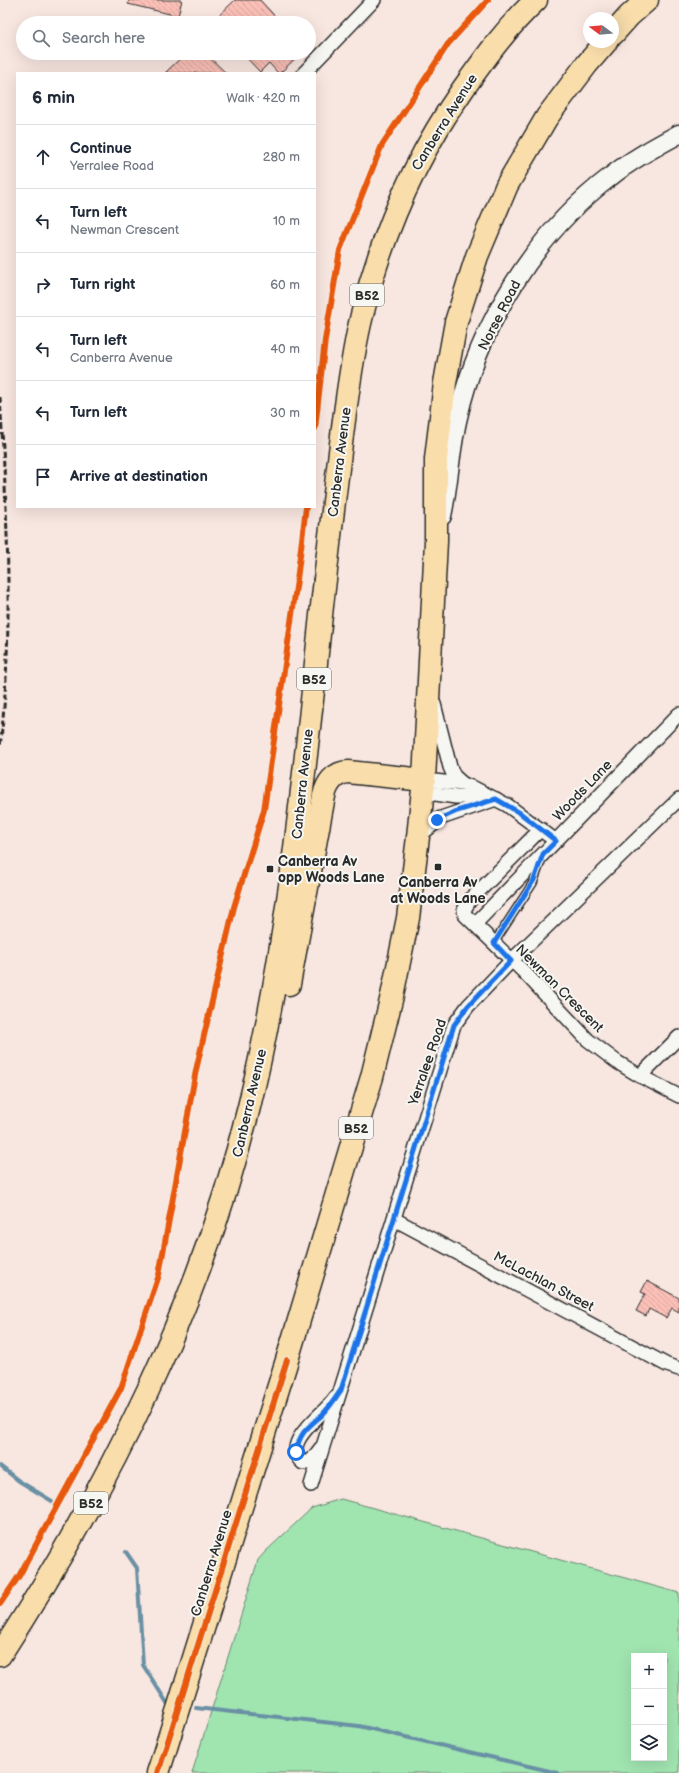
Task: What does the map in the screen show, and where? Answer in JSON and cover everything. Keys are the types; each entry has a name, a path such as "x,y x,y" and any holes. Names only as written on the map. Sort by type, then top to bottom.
{"highway":[{"name":"Canberra Avenue","path":"0,1655 64,1552 102,1484 134,1422 188,1299 230,1179 251,1100 274,986 290,892 305,751 346,405 361,318 370,285 389,228 407,184 428,143 484,59 516,19 536,0"},
{"path":"619,27 646,0"},
{"name":"Canberra Avenue","path":"158,1773 287,1360 372,1076 392,996 408,918 423,786 436,541 436,460 445,383 456,322 477,256 508,185 548,117 587,64 601,48"},
{"path":"305,751 316,766 338,782 351,785 423,786"},
{"path":"230,1179 254,1115 278,1031 298,939 324,796 327,786 332,779"}],"main road":[{"path":"516,19 531,0"},
{"name":"Norse Road","path":"436,541 447,491 451,455 458,417 470,374 490,327 508,292 540,246 573,209 609,177 641,155 679,134"}],"street":[{"path":"305,72 374,0"},
{"path":"429,685 450,767 454,776 463,784 520,813 556,841"},
{"name":"Woods Lane","path":"475,924 679,714"},
{"path":"423,786 463,784"},
{"path":"423,786 456,797 493,798"},
{"path":"418,838 441,818 493,798"},
{"name":"Yerralee Road","path":"311,1485 454,1025 468,1006 511,961 679,799"},
{"name":"Newman Crescent","path":"541,829 468,903 464,910 466,915 511,961 524,972 588,1040 617,1062 640,1076 679,1096"},
{"path":"640,1076 679,1037"},
{"name":"McLachlan Street","path":"394,1219 667,1365 679,1369"},
{"name":"Yerralee Road","path":"324,1443 314,1457 308,1462 303,1463 298,1459 296,1452 301,1434 334,1401 341,1390"}],"lane":[{"path":"494,943 534,880 543,854"}],"green space":[{"path":"341,1499 679,1593 679,1773 192,1773 258,1560 312,1508"}],"building":[{"path":"129,0 182,0 178,16 128,4"},
{"path":"235,0 260,0 275,16 218,16"},
{"path":"179,60 212,60 225,72 166,72"},
{"path":"249,60 294,60 281,72 277,72 269,63 260,72"},
{"path":"647,1281 679,1298 679,1312 672,1308 666,1318 649,1309 646,1316 636,1311 645,1294 641,1292"}],"waterway":[{"path":"0,1466 19,1481 52,1501"},
{"path":"126,1552 137,1568 143,1665 169,1706"},
{"path":"196,1708 359,1726 558,1773"}],"railway":[{"path":"0,397 8,572 7,659 0,747"}],"cycle path":[{"path":"316,420 325,340 340,250 382,145 448,44 488,0"},
{"path":"0,1604 19,1576 121,1388 159,1275 196,1070 234,907 264,810 306,508"},
{"path":"158,1773 287,1360"}],"place":[{"name":"Canberra Av at Woods Lane","path":"438,867"},
{"name":"Canberra Av opp Woods Lane","path":"270,869"}],"route":[{"path":"296,1452 301,1434 334,1401 341,1390 448,1039 454,1025 468,1006 511,961 494,943 534,880 543,854 556,841 520,813 496,799 457,811 437,820"}]}
